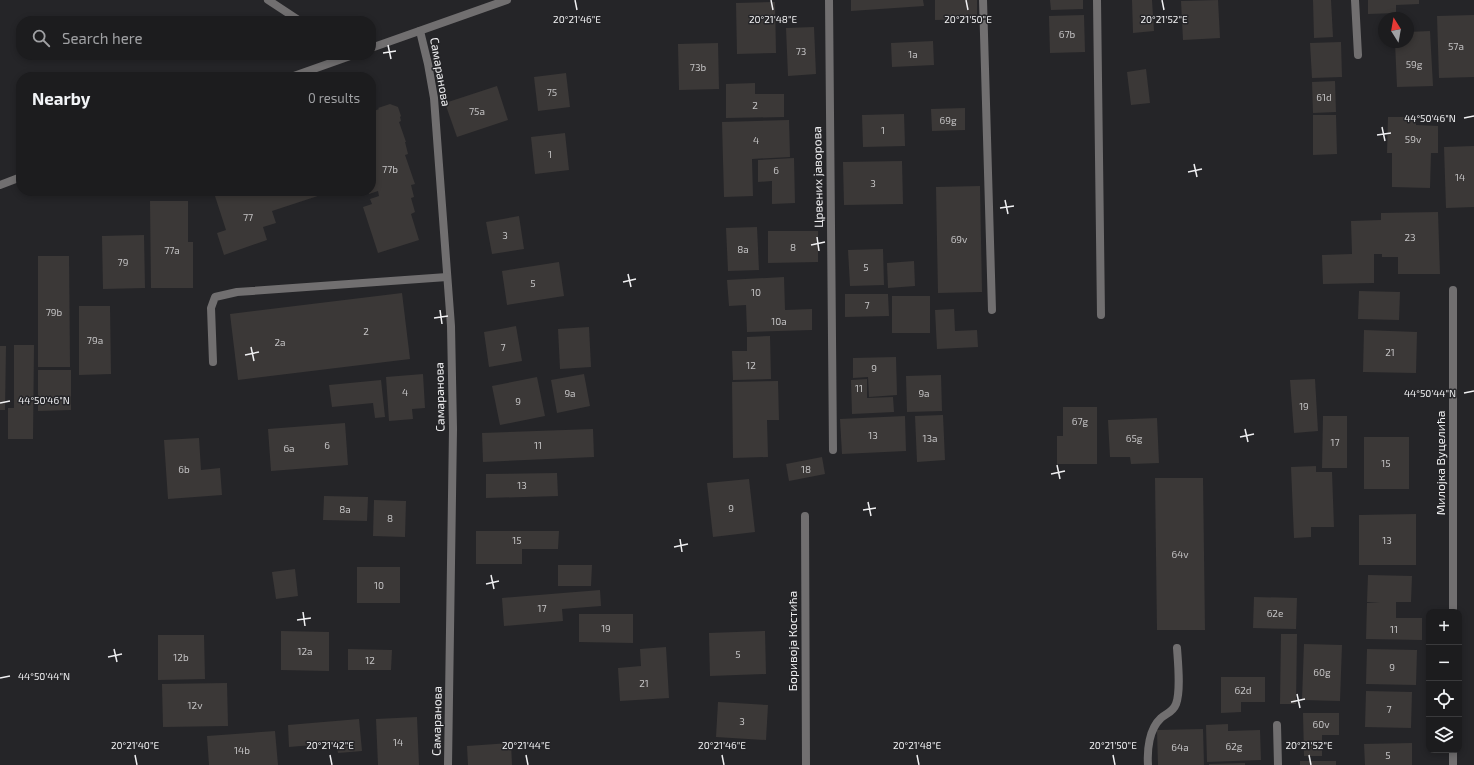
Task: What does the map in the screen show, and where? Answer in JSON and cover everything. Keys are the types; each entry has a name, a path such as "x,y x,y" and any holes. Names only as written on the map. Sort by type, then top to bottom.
{"street":[{"path":"268,0 292,16"},
{"path":"376,46 507,0"},
{"name":"Црвених јаворова","path":"828,0 833,450"},
{"path":"983,0 992,310"},
{"path":"1097,0 1101,315"},
{"path":"1355,0 1358,55"},
{"name":"Самаранова","path":"420,30 434,98 451,326 454,429 448,765"},
{"path":"303,72 331,60"},
{"path":"0,185 16,179"},
{"path":"213,362 210,328 211,308 215,297 237,292 447,277"},
{"name":"Милојка Вуцелића","path":"1453,290 1453,609"},
{"name":"Боривоја Костића","path":"805,516 806,765"},
{"path":"1148,765 1151,736 1154,727 1161,718 1171,712 1176,706 1178,697 1177,648"},
{"path":"1277,725 1278,765"},
{"path":"1453,753 1453,765"}],"building":[{"path":"851,0 923,0 924,6 851,11"},
{"path":"935,0 977,0 977,19 935,20"},
{"path":"1050,0 1083,0 1083,9 1051,10"},
{"path":"1132,0 1152,0 1154,31 1133,33"},
{"path":"1218,0 1220,38 1183,40 1181,1"},
{"path":"1313,0 1331,0 1333,37 1314,38"},
{"path":"1368,0 1419,0 1419,4 1396,5 1396,12 1378,12 1378,14 1368,14"},
{"path":"775,2 776,53 737,54 736,3"},
{"path":"1084,15 1085,52 1050,53 1049,16"},
{"path":"1474,15 1474,77 1439,78 1437,16"},
{"path":"814,27 816,74 788,76 786,28"},
{"path":"1430,31 1433,86 1397,87 1395,48 1414,48 1414,32"},
{"path":"933,41 934,65 892,67 891,43"},
{"path":"1341,42 1342,77 1312,78 1310,43"},
{"path":"718,43 719,89 679,90 678,44"},
{"path":"1146,69 1150,103 1131,105 1127,72"},
{"path":"566,73 570,107 538,111 534,77"},
{"path":"1335,81 1336,112 1313,113 1312,82"},
{"path":"755,83 755,94 784,94 784,117 726,118 726,84"},
{"path":"497,86 508,120 457,137 445,103"},
{"path":"390,104 398,107 401,116 401,121 399,122 406,142 408,154 405,155 415,184 411,185 414,197 411,198 415,212 411,214 419,240 378,253 363,207 372,204 370,199 379,196 378,191 376,192 376,110 379,109 378,108"},
{"path":"965,108 965,130 932,131 931,109"},
{"path":"904,114 905,146 863,147 862,115"},
{"path":"1313,115 1336,115 1337,154 1313,155"},
{"path":"1388,117 1416,117 1416,125 1438,126 1438,153 1431,153 1430,188 1392,187 1392,153 1387,153"},
{"path":"789,120 790,157 752,159 753,196 724,197 722,122"},
{"path":"565,133 569,170 535,174 531,137"},
{"path":"1474,146 1474,207 1446,208 1444,147"},
{"path":"794,158 795,203 772,204 772,181 758,182 758,160"},
{"path":"902,161 903,204 844,205 843,162"},
{"path":"980,186 982,292 938,293 936,187"},
{"path":"215,196 318,196 272,211 276,223 263,227 267,240 224,255 217,233 226,230"},
{"path":"150,201 188,201 188,242 193,242 193,288 151,288"},
{"path":"1438,212 1440,274 1398,274 1398,257 1382,257 1382,254 1374,254 1374,283 1323,284 1322,255 1352,254 1351,221 1381,220 1381,213"},
{"path":"519,216 524,249 492,254 486,222"},
{"path":"757,227 759,270 728,271 726,228"},
{"path":"768,231 818,231 818,262 768,263"},
{"path":"144,235 145,288 103,289 102,236"},
{"path":"883,249 884,285 850,286 848,250"},
{"path":"38,256 69,256 70,367 38,367"},
{"path":"914,261 915,286 888,288 887,263"},
{"path":"559,262 564,296 507,305 502,271"},
{"path":"784,277 785,310 812,309 812,330 747,332 746,305 729,306 727,280"},
{"path":"1359,291 1400,292 1399,320 1358,319"},
{"path":"402,293 410,359 238,380 230,314"},
{"path":"845,294 888,294 889,316 845,317"},
{"path":"892,296 930,296 930,333 892,333"},
{"path":"79,306 110,306 111,374 79,375"},
{"path":"954,309 955,331 977,330 978,347 937,349 935,310"},
{"path":"516,326 522,361 489,367 484,332"},
{"path":"589,327 591,367 560,369 558,329"},
{"path":"1364,330 1417,332 1416,373 1363,372"},
{"path":"770,336 771,379 733,380 732,351 747,351 747,337"},
{"path":"14,345 34,345 33,439 8,439 8,408 14,408"},
{"path":"0,346 6,346 5,410 0,410"},
{"path":"896,357 897,395 869,397 868,377 853,378 853,358"},
{"path":"38,370 71,370 71,410 38,411"},
{"path":"423,374 425,408 412,409 413,419 389,421 386,377"},
{"path":"584,374 590,406 557,413 551,380"},
{"path":"941,375 942,411 907,412 906,376"},
{"path":"537,377 545,416 500,425 492,386"},
{"path":"867,379 867,398 893,397 894,412 852,414 851,380"},
{"path":"1315,379 1318,431 1294,433 1290,380"},
{"path":"381,380 385,417 375,418 373,403 332,407 329,385"},
{"path":"778,381 779,420 767,420 768,457 733,458 732,382"},
{"path":"1063,407 1097,407 1097,464 1057,464 1057,436 1063,436"},
{"path":"943,415 945,460 917,462 915,416"},
{"path":"905,416 906,451 842,454 840,419"},
{"path":"1323,416 1347,416 1347,468 1322,468"},
{"path":"1157,418 1159,463 1131,464 1130,457 1110,457 1108,420"},
{"path":"345,423 348,465 271,471 268,429"},
{"path":"593,429 594,457 483,462 482,433"},
{"path":"1364,437 1409,437 1409,489 1364,489"},
{"path":"199,438 201,470 220,468 222,495 168,499 164,440"},
{"path":"822,457 825,474 789,481 786,464"},
{"path":"1316,466 1316,472 1332,472 1334,527 1311,527 1311,537 1294,538 1291,467"},
{"path":"557,473 558,496 486,498 486,474"},
{"path":"1155,478 1203,478 1205,630 1157,630"},
{"path":"749,479 755,532 713,537 707,483"},
{"path":"324,496 368,497 367,521 323,520"},
{"path":"374,500 406,501 405,537 373,536"},
{"path":"1416,514 1416,565 1359,565 1359,515"},
{"path":"476,531 559,531 558,549 522,549 522,564 476,564"},
{"path":"558,565 592,565 591,586 558,586"},
{"path":"357,567 400,567 400,603 357,603"},
{"path":"295,569 298,596 276,599 272,572"},
{"path":"1368,575 1412,576 1411,602 1396,602 1396,618 1422,618 1422,640 1366,639 1367,603 1380,603 1367,602"},
{"path":"600,590 601,606 562,609 563,621 504,626 502,598"},
{"path":"1254,597 1297,598 1296,629 1253,628"},
{"path":"579,614 633,614 633,643 579,642"},
{"path":"281,631 329,632 329,671 281,670"},
{"path":"765,631 766,674 710,676 709,633"},
{"path":"1281,634 1297,634 1296,704 1280,704"},
{"path":"158,635 204,635 205,679 158,680"},
{"path":"1304,644 1342,645 1340,701 1302,700"},
{"path":"666,647 669,698 620,701 618,668 641,666 640,649"},
{"path":"348,649 392,650 391,670 348,670"},
{"path":"1367,649 1417,650 1416,685 1366,684"},
{"path":"1221,677 1265,677 1265,702 1241,702 1241,712 1221,713"},
{"path":"227,683 228,726 163,727 162,684"},
{"path":"1366,691 1412,692 1411,728 1365,727"},
{"path":"718,702 768,705 766,740 716,737"},
{"path":"1303,713 1339,713 1339,735 1322,735 1322,756 1304,756"},
{"path":"417,717 419,765 378,765 376,719"},
{"path":"359,719 362,751 338,753 336,743 289,747 288,725"},
{"path":"1228,724 1228,731 1260,730 1261,760 1207,762 1206,725"},
{"path":"1203,729 1204,765 1158,765 1157,730"},
{"path":"275,731 278,765 209,765 207,736"},
{"path":"511,743 512,765 468,765 467,746"},
{"path":"1412,743 1412,765 1365,765 1364,744"},
{"path":"1300,761 1336,761 1336,765 1300,765"},
{"path":"1245,763 1245,765 1209,765 1209,764"}]}
